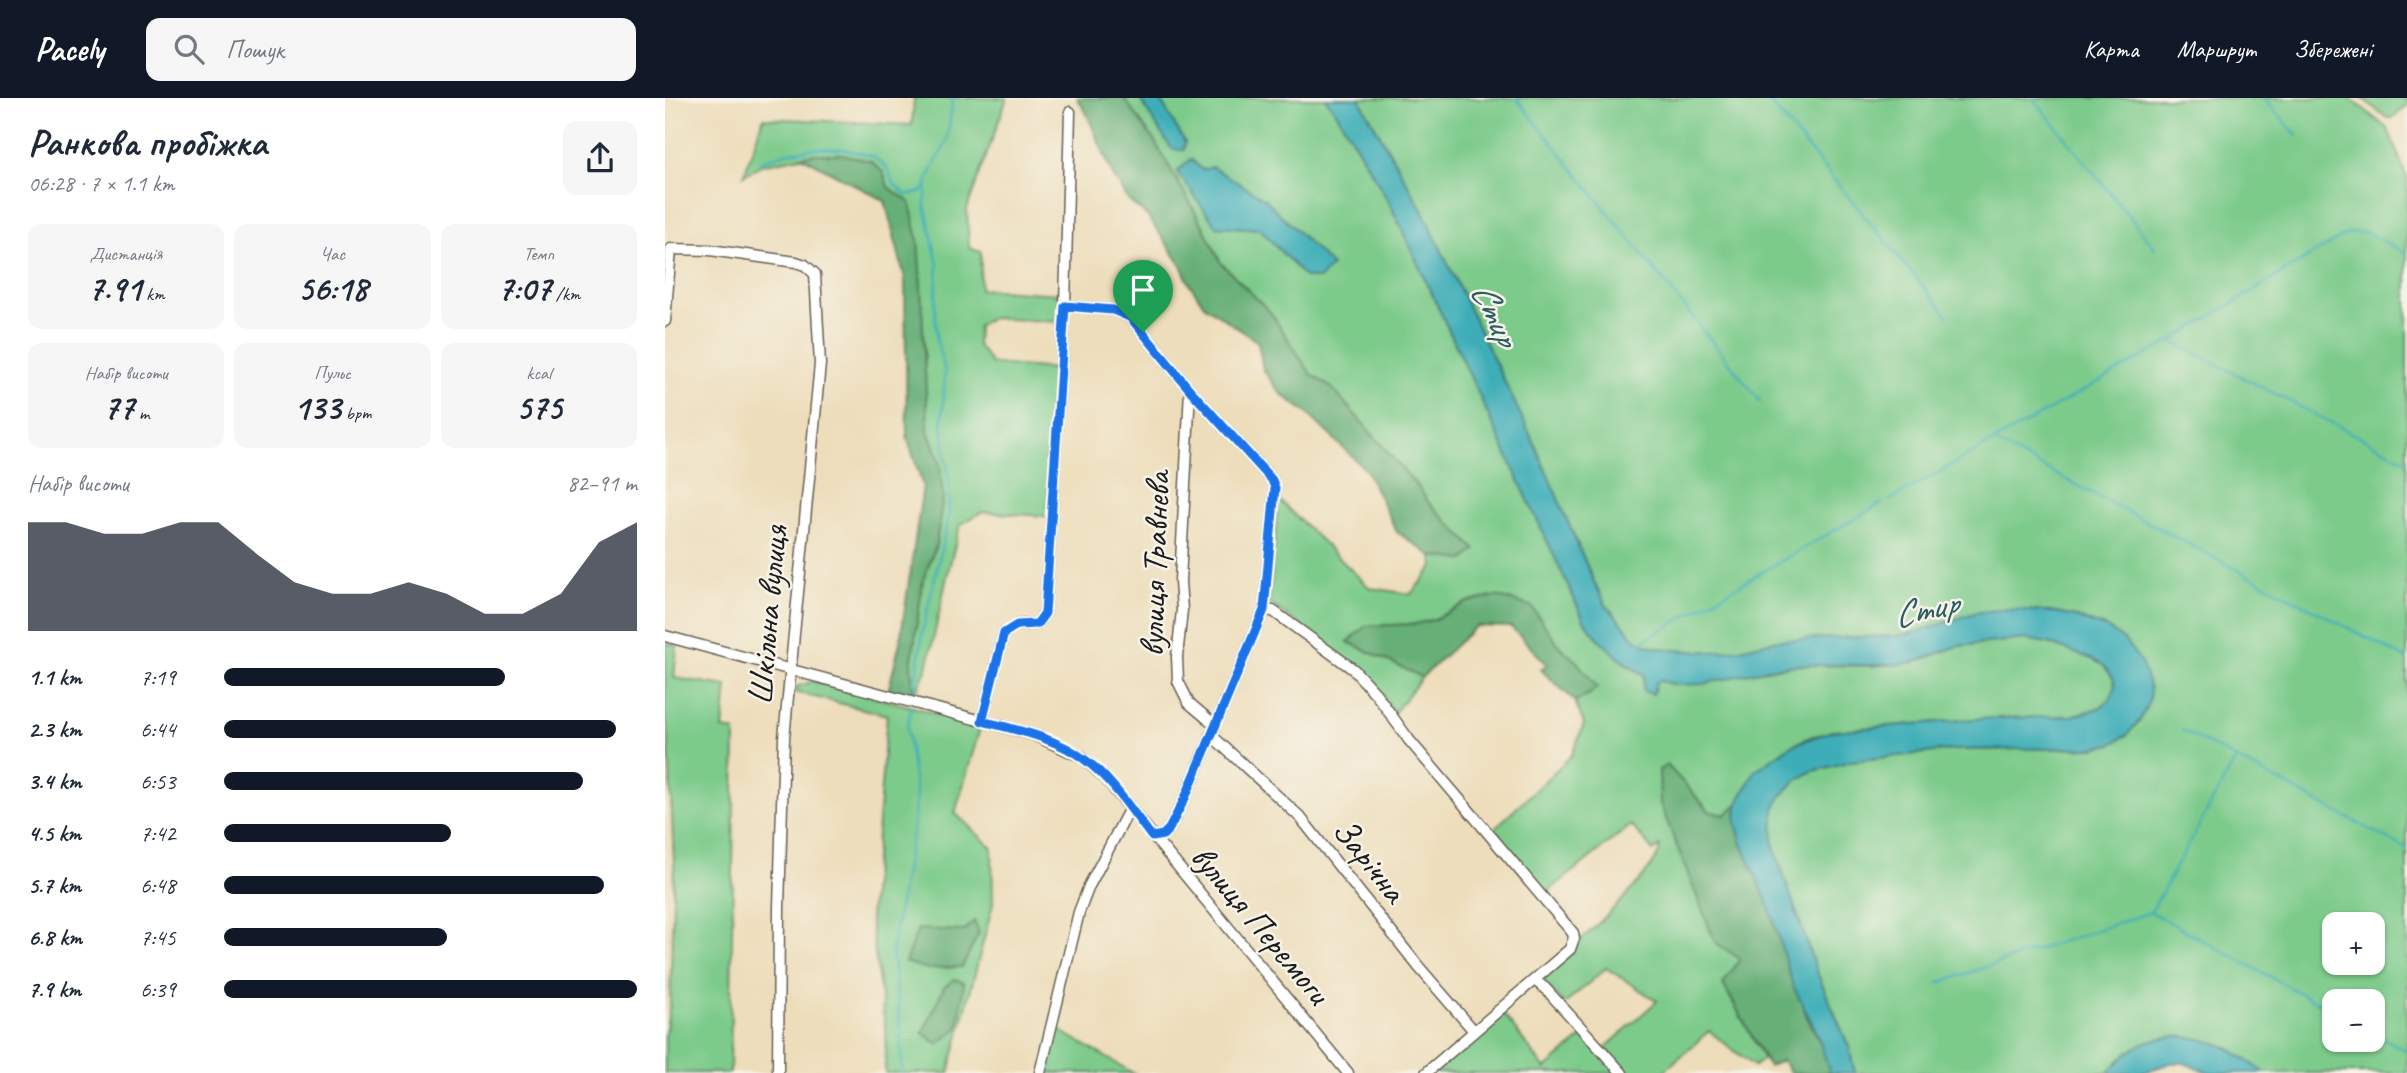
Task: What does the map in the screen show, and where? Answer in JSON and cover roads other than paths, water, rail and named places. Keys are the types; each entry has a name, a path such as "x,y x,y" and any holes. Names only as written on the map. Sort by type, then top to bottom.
{"street":[{"path":"982,721 1004,633 1017,625 1037,624 1045,613 1065,306 1070,112"},
{"name":"Шкільна вулиця","path":"665,321 671,249 711,250 805,265 815,274 820,364 784,738 779,894 778,1073"},
{"path":"1065,306 1113,310 1130,317 1190,390 1272,480 1275,488 1264,610 1169,829 1163,835 1152,837"},
{"name":"вулиця Травнева","path":"1190,390 1180,581 1182,610 1177,670 1182,692 1213,730"},
{"path":"1264,610 1273,611 1353,669 1376,694 1409,740 1459,801 1573,933 1570,949 1426,1073"},
{"name":"вулиця Перемоги","path":"665,636 1034,735 1082,757 1106,779 1348,1073"},
{"name":"Зарічна","path":"1213,730 1300,817 1418,966 1474,1031"},
{"path":"1040,1073 1079,912 1130,808"},
{"path":"1534,980 1545,988 1622,1073"}],"water":[{"path":"1139,98 1159,98 1185,142 1184,149 1171,148"},
{"name":"Стир","path":"1325,98 1359,98 1421,208 1534,443 1593,580 1606,605 1637,641 1653,647 1713,652 1778,640 1897,636 1974,613 2002,609 2045,611 2072,616 2107,628 2124,640 2141,662 2150,688 2149,701 2140,720 2127,735 2112,744 2093,748 1952,750 1851,761 1810,772 1794,782 1782,795 1774,808 1773,844 1816,970 1849,1047 1855,1073 1830,1073 1817,1033 1793,986 1769,906 1742,844 1736,823 1737,805 1755,771 1790,746 1832,731 1975,719 2071,716 2088,712 2101,707 2110,699 2115,689 2114,679 2103,665 2092,659 2048,643 2025,639 1958,646 1915,662 1892,665 1795,665 1704,684 1678,685 1661,681 1656,682 1653,694 1643,691 1644,674 1612,651 1585,622 1389,202"},
{"path":"1191,159 1202,170 1212,167 1265,199 1332,266 1319,279 1305,277 1260,229 1216,226 1177,172"},
{"path":"2175,1036 2224,1046 2265,1073 2210,1073 2184,1063 2170,1063 2142,1073 2108,1073 2137,1046"}],"waterway":[{"path":"913,698 923,629 949,514 949,483 942,425 945,372 937,342 935,307 938,265 925,205 928,178 947,141 953,98"},
{"path":"1516,98 1760,401"},
{"path":"1766,98 1948,316"},
{"path":"2033,98 2155,248"},
{"path":"2263,98 2297,135"},
{"path":"760,162 785,153 816,148 843,149 873,156 888,169 893,183 906,195 921,192 927,187"},
{"path":"1890,500 2171,341 2348,233 2366,232 2407,254"},
{"path":"2171,341 2407,461"},
{"path":"1995,442 2407,659"},
{"path":"1639,643 1882,503"},
{"path":"902,1073 892,949 916,794 907,727 912,706"},
{"path":"2182,730 2407,849"},
{"path":"1938,983 2151,912 2236,759"},
{"path":"2151,912 2322,1005"},
{"path":"2385,1039 2407,1051"}]}
